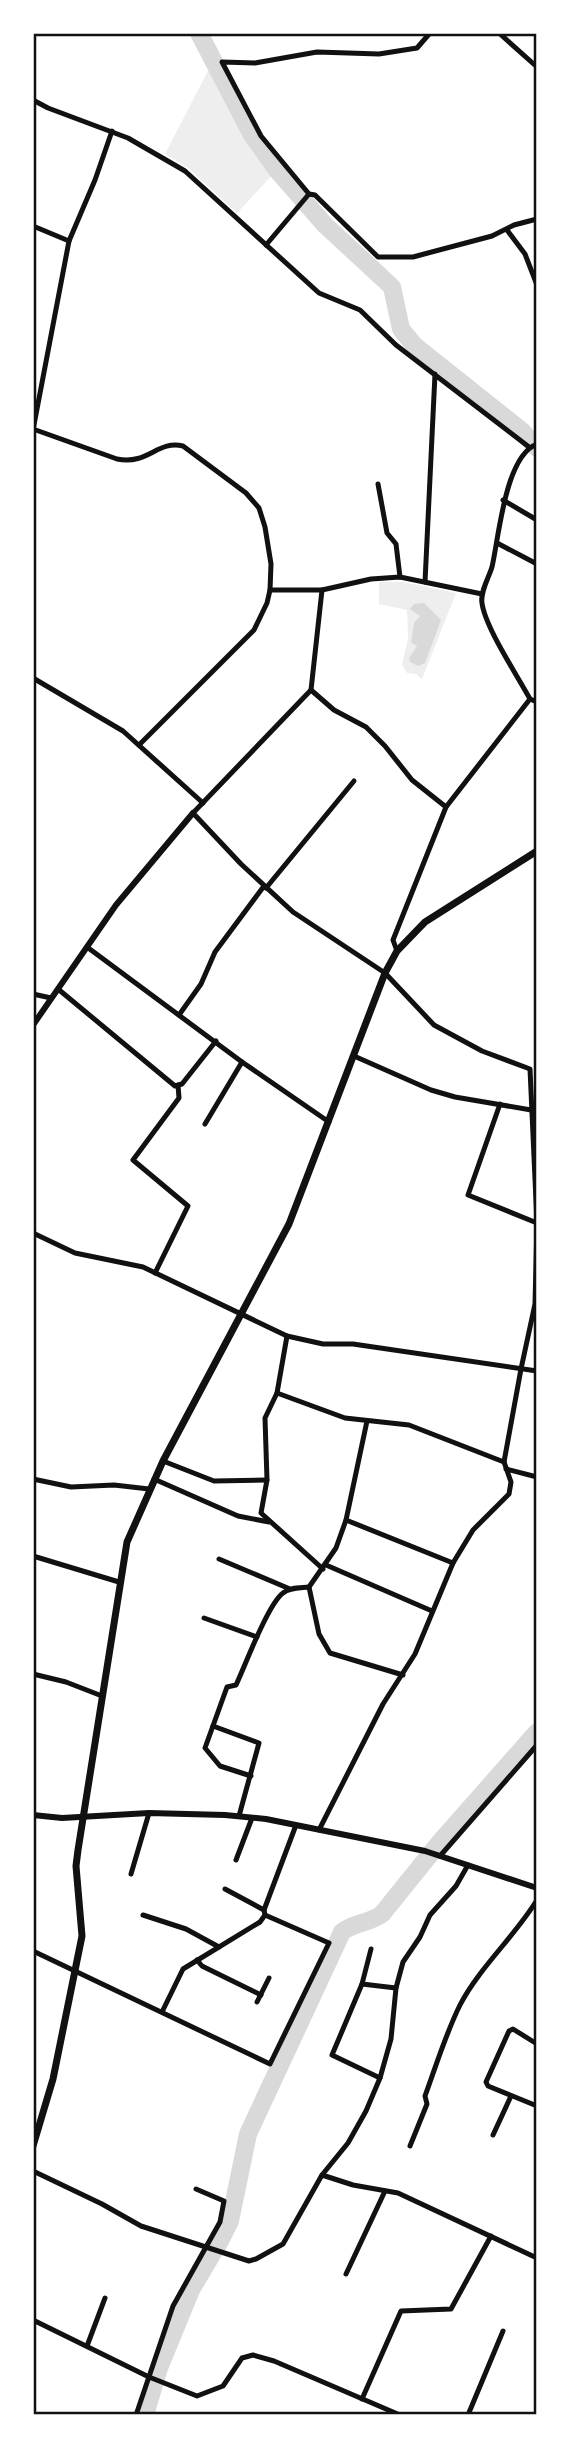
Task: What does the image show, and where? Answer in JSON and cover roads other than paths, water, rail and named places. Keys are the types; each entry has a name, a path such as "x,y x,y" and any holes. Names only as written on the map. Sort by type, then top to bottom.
{"main road":[{"path":"33,2146 53,2079 82,1936 76,1866 127,1542 153,1479 289,1224 385,973 397,951 425,922 537,851"}],"street":[{"path":"430,33 416,48 379,54 317,52 255,63 222,62 261,136 309,194 314,195 378,257 413,257 537,219"},
{"path":"499,33 537,67"},
{"path":"506,40 509,33"},
{"path":"33,100 112,131 185,171 319,293 360,310 396,345 533,445 514,472 503,500 497,543 481,601 489,623 530,699 537,702"},
{"path":"112,131 69,241 33,429 131,462 165,446 183,446 246,493 259,508 271,564 267,603 254,630 139,745"},
{"path":"266,245 309,194"},
{"path":"33,226 69,241"},
{"path":"507,230 525,254 537,285"},
{"path":"425,582 435,374"},
{"path":"378,484 387,533 396,544 400,578"},
{"path":"503,500 537,520"},
{"path":"497,543 537,564"},
{"path":"270,590 322,590 370,579 400,578 482,594"},
{"path":"33,1025 116,905 193,813 311,690 322,590"},
{"path":"33,678 123,731 203,803"},
{"path":"311,690 334,710 366,727 412,780 446,807"},
{"path":"397,951 393,940 446,807 530,699"},
{"path":"179,1015 201,984 215,952 265,887 354,781"},
{"path":"193,813 293,912 385,973 434,1025 482,1051 530,1069 537,1223 536,1304 521,1369 505,1465 511,1482 509,1494 473,1530 453,1563 415,1654 383,1704 319,1830"},
{"path":"88,947 242,1062 329,1122"},
{"path":"58,989 175,1086 183,1084 216,1041"},
{"path":"33,993 51,998"},
{"path":"354,1056 431,1090 534,1111"},
{"path":"205,1124 242,1062"},
{"path":"155,1273 188,1206 133,1160 179,1098 178,1085"},
{"path":"500,1104 468,1195 537,1223"},
{"path":"33,1233 75,1253 143,1267 287,1336 323,1345 353,1344 537,1371"},
{"path":"287,1336 277,1393 265,1418 267,1480 261,1513 325,1567 432,1611"},
{"path":"277,1393 345,1418 410,1424 537,1477"},
{"path":"251,1776 220,1766 205,1748 227,1687 236,1685 257,1637 282,1593 290,1589 310,1587 337,1548 346,1520 367,1421"},
{"path":"163,1461 214,1480 267,1480"},
{"path":"33,1479 71,1487 114,1485 149,1489"},
{"path":"153,1479 238,1516 269,1522"},
{"path":"346,1520 453,1563"},
{"path":"33,1556 119,1582"},
{"path":"219,1559 290,1589"},
{"path":"310,1587 319,1634 330,1653 403,1675"},
{"path":"204,1618 257,1637"},
{"path":"33,1674 66,1682 102,1696"},
{"path":"214,1726 259,1743 239,1816"},
{"path":"438,1855 537,1745"},
{"path":"131,1874 149,1813"},
{"path":"33,1815 62,1818 149,1813 239,1816 425,1851 537,1888"},
{"path":"236,1860 252,1818"},
{"path":"162,2012 183,1969 260,1922 296,1825"},
{"path":"33,2171 141,2226 249,2261 283,2244 322,2175 348,2143 366,2111 380,2078 391,2039 396,1988 403,1962 420,1937 430,1914 456,1886 468,1865"},
{"path":"33,1951 270,2064 329,1943 225,1889"},
{"path":"410,2146 427,2104 425,2096 460,2004 537,1900"},
{"path":"143,1915 186,1929 219,1947"},
{"path":"370,1949 362,1984 332,2055 380,2078"},
{"path":"197,1960 202,1966 261,1995"},
{"path":"257,2002 270,1978"},
{"path":"362,1984 396,1988"},
{"path":"537,2044 513,2029 509,2031 486,2082 488,2086 537,2106"},
{"path":"493,2135 511,2096"},
{"path":"322,2175 353,2185 398,2193 537,2258"},
{"path":"136,2415 173,2306 220,2222 224,2201 196,2189"},
{"path":"346,2274 385,2191"},
{"path":"362,2399 401,2311 451,2309 491,2236"},
{"path":"88,2346 105,2298"},
{"path":"33,2320 150,2377 197,2396 223,2386 242,2358 253,2355 274,2361 389,2413 400,2415"},
{"path":"468,2415 503,2331"}],"waterway":[{"path":"199,33 252,135 277,170 325,225 392,287 401,329 414,345 522,431 537,448"},
{"path":"145,2415 159,2368 191,2290 230,2221 248,2134 342,1932 382,1914 440,1842 537,1732"}]}
